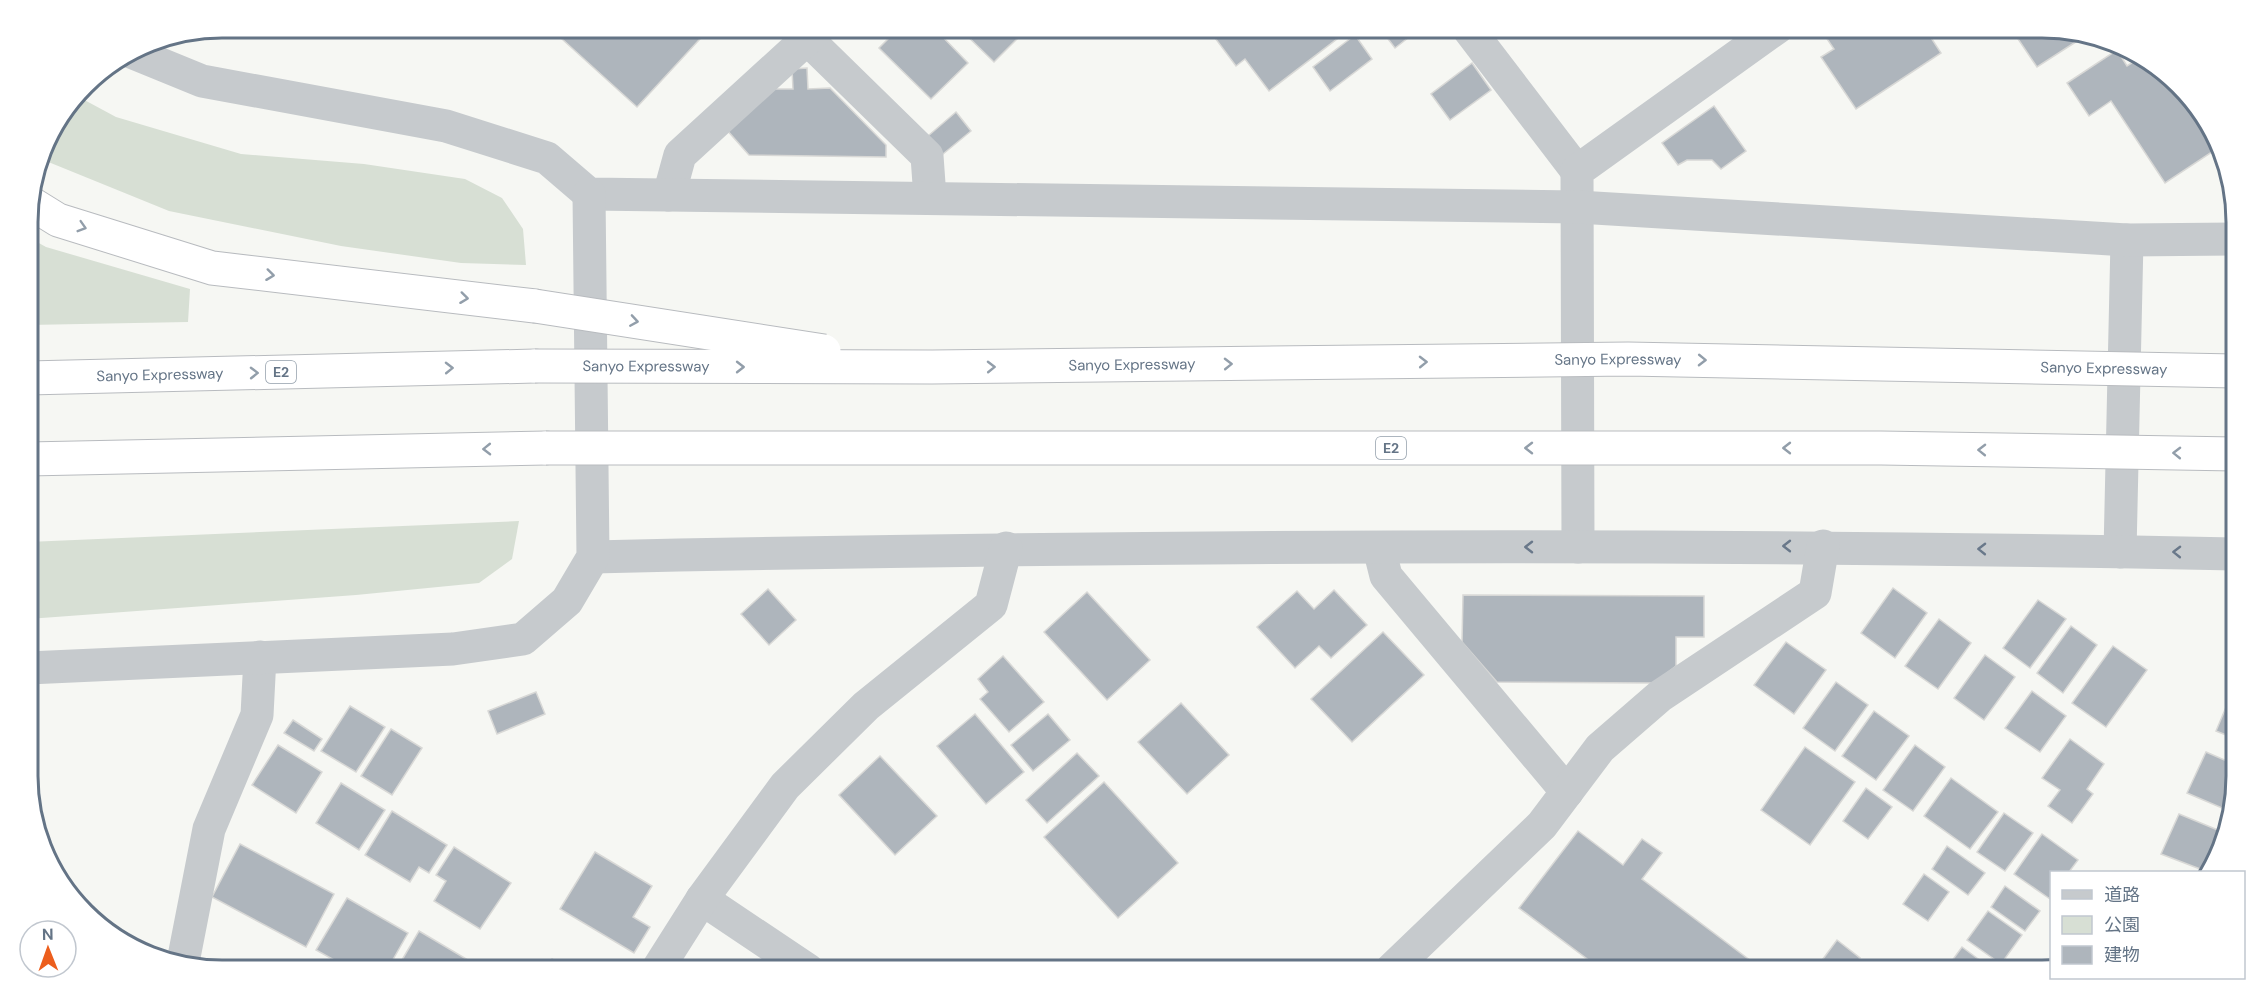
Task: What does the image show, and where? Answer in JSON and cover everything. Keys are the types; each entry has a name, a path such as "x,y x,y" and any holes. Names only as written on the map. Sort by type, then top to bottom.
{"highway":[{"path":"38,207 58,219 212,268 535,306 932,367"},
{"name":"Sanyo Expressway","path":"38,378 535,366 932,367 1628,359 2226,370"},
{"name":"E2","path":"38,459 546,448 1881,448 2226,454"},
{"path":"38,472 278,452"}],"street":[{"path":"669,195 680,154 801,38"},
{"path":"815,38 927,156 930,198"},
{"path":"1475,38 1577,171 1578,547"},
{"path":"1577,171 1763,38"},
{"path":"142,56 202,81 446,126 547,158 590,194 1578,207 2127,240 2226,239"},
{"path":"37,668 453,649 523,639 567,601 593,557 590,194"},
{"path":"2120,552 2127,240"},
{"path":"593,557 1006,548 1823,546 2226,554"},
{"path":"1402,959 1542,825 1600,748 1660,696 1815,593 1823,546"},
{"path":"663,960 702,899 785,786 866,706 992,605 1006,548"},
{"path":"1379,548 1386,576 1567,792"},
{"path":"184,956 209,829 257,715 260,657"},
{"path":"702,899 793,960"}],"green space":[{"path":"84,100 116,117 241,154 364,164 465,179 502,198 523,229 526,265 461,263 341,246 169,211 48,162 62,130"},
{"path":"38,243 46,247 190,289 188,322 38,325"},
{"path":"519,521 512,559 479,583 356,595 37,618 37,542"}],"building":[{"path":"563,38 701,38 637,107"},
{"path":"889,38 944,38 968,63 931,99 879,48"},
{"path":"969,38 1018,38 994,62"},
{"path":"1215,38 1338,38 1269,91 1245,59 1236,66"},
{"path":"1351,38 1357,38 1372,59 1330,91 1313,67"},
{"path":"1387,38 1408,38 1395,48"},
{"path":"1826,38 1931,38 1941,53 1856,109 1821,57 1834,49"},
{"path":"2017,38 2053,38 2077,41 2037,67"},
{"path":"2113,53 2121,56 2127,66 2133,62 2171,92 2187,110 2201,130 2211,152 2165,183 2111,101 2089,116 2067,83"},
{"path":"1472,63 1491,90 1450,120 1431,94"},
{"path":"807,68 808,89 830,88 886,145 886,157 749,155 726,129 773,89 793,89 792,69"},
{"path":"1714,106 1746,151 1721,169 1712,160 1687,160 1678,165 1662,143"},
{"path":"956,112 971,131 943,154 928,136"},
{"path":"1893,588 1927,613 1895,658 1861,633"},
{"path":"768,589 796,620 769,645 741,614"},
{"path":"1334,590 1367,625 1331,658 1319,646 1295,668 1257,627 1297,591 1314,609"},
{"path":"1087,592 1150,660 1107,700 1044,632"},
{"path":"1463,595 1704,596 1704,637 1676,637 1676,666 1654,683 1497,682 1462,642"},
{"path":"2038,600 2066,619 2030,668 2003,648"},
{"path":"1939,619 1971,643 1938,689 1905,666"},
{"path":"2071,626 2097,645 2063,693 2037,673"},
{"path":"1383,632 1424,675 1352,742 1311,699"},
{"path":"1786,642 1826,670 1794,714 1754,685"},
{"path":"2113,646 2147,670 2106,727 2072,703"},
{"path":"1985,655 2015,677 1984,720 1954,698"},
{"path":"1003,656 1044,702 1009,732 980,699 988,692 978,679"},
{"path":"1836,682 1868,705 1835,751 1803,728"},
{"path":"2032,691 2066,716 2040,752 2005,728"},
{"path":"536,692 545,714 497,734 488,711"},
{"path":"1181,703 1229,755 1187,794 1138,742"},
{"path":"350,706 385,727 356,772 321,751"},
{"path":"2226,707 2226,735 2216,731"},
{"path":"1874,711 1909,736 1876,780 1842,756"},
{"path":"975,714 1024,772 986,804 937,746"},
{"path":"1048,714 1070,740 1033,771 1011,745"},
{"path":"293,720 322,739 314,751 284,733"},
{"path":"391,729 422,748 392,795 361,776"},
{"path":"2070,739 2104,764 2087,789 2093,794 2072,823 2048,806 2060,790 2042,778"},
{"path":"278,745 322,772 296,813 252,785"},
{"path":"1915,745 1945,767 1913,811 1883,790"},
{"path":"1805,747 1855,782 1810,845 1761,810"},
{"path":"2206,752 2226,761 2222,808 2187,793"},
{"path":"1077,753 1099,776 1047,823 1026,800"},
{"path":"880,756 937,816 895,855 839,795"},
{"path":"1951,778 1998,812 1970,849 1924,816"},
{"path":"1104,782 1178,863 1118,918 1044,837"},
{"path":"341,783 385,810 359,850 316,823"},
{"path":"1866,788 1892,807 1868,839 1843,821"},
{"path":"392,811 447,845 429,873 419,867 410,882 365,855"},
{"path":"2004,813 2033,833 2005,871 1977,852"},
{"path":"2179,814 2217,830 2199,869 2161,854"},
{"path":"1578,831 1623,865 1642,839 1662,853 1642,879 1749,959 1588,959 1519,908"},
{"path":"2042,834 2078,860 2070,871 2050,871 2050,899 2014,874"},
{"path":"240,844 334,894 306,947 212,897"},
{"path":"1947,846 1985,873 1968,895 1932,869"},
{"path":"454,847 511,883 480,929 434,901 446,881 436,875"},
{"path":"595,852 652,886 633,917 650,927 634,953 560,909"},
{"path":"1924,874 1949,892 1928,921 1903,904"},
{"path":"2005,886 2040,911 2025,931 1991,907"},
{"path":"347,898 408,933 393,960 334,960 316,950"},
{"path":"1988,911 2022,935 2005,959 1994,959 1967,940"},
{"path":"419,931 468,960 402,960"},
{"path":"1837,940 1860,958 1859,959 1823,959"},
{"path":"1962,947 1978,959 1953,959"}]}
